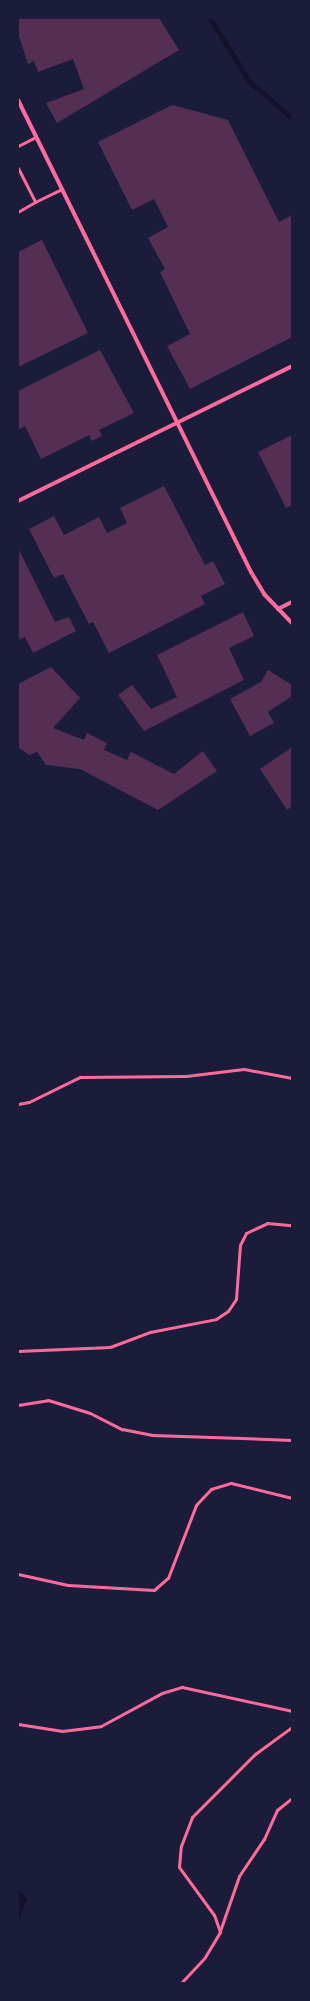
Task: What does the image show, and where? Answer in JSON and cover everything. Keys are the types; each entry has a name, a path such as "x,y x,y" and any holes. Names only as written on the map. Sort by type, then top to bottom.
{"street":[{"path":"18,100 251,572 264,594 292,623"},
{"path":"18,501 292,366"},
{"path":"278,609 292,602"}],"lane":[{"path":"18,146 36,137"},
{"path":"18,168 35,202"},
{"path":"18,212 62,188"},
{"path":"18,1104 29,1102 80,1077 186,1076 244,1069 292,1078"},
{"path":"18,1351 110,1347 150,1332 216,1319 228,1311 236,1298 240,1245 246,1233 267,1223 292,1225"},
{"path":"18,1405 48,1400 90,1413 122,1429 152,1435 292,1440"},
{"path":"18,1574 54,1583 154,1590 168,1578 196,1505 211,1489 231,1483 292,1498"},
{"path":"18,1724 62,1731 101,1726 162,1693 182,1687 292,1710"},
{"path":"220,1932 214,1915 179,1867 186,1831 192,1817 204,1802 255,1754 292,1727"},
{"path":"181,1983 205,1957 220,1932 239,1876 264,1839 277,1810 292,1798"}],"shaded area":[{"path":"18,1890 27,1899 18,1923"}],"building":[{"path":"18,18 159,18 179,50 57,123 46,103 84,89 73,59 38,72 34,61 28,64 18,33"},
{"path":"172,105 228,120 279,222 292,215 292,337 190,389 167,346 190,334 160,272 165,269 148,238 168,227 154,199 132,210 98,142"},
{"path":"42,240 88,333 18,367 18,252"},
{"path":"100,350 134,413 99,430 102,436 92,441 89,435 41,459 25,426 18,430 18,391"},
{"path":"292,435 292,505 286,508 258,452"},
{"path":"164,486 205,565 213,561 225,584 201,596 205,604 109,653 93,622 89,624 63,574 54,578 29,529 54,516 64,535 99,517 107,533 127,523 120,508"},
{"path":"18,548 55,622 69,617 76,631 33,653 25,637 18,640"},
{"path":"243,612 254,636 229,648 244,680 144,731 118,695 132,685 151,709 177,697 157,655"},
{"path":"51,667 80,698 53,728 84,740 87,733 107,743 104,750 127,760 131,752 174,774 203,751 217,771 158,810 80,769 46,765 37,752 29,755 18,747 18,684"},
{"path":"268,670 292,685 292,696 268,712 274,723 250,736 230,699 261,682"},
{"path":"292,747 292,806 287,810 260,769"}],"waterway":[{"path":"210,18 250,82 292,118"}]}
